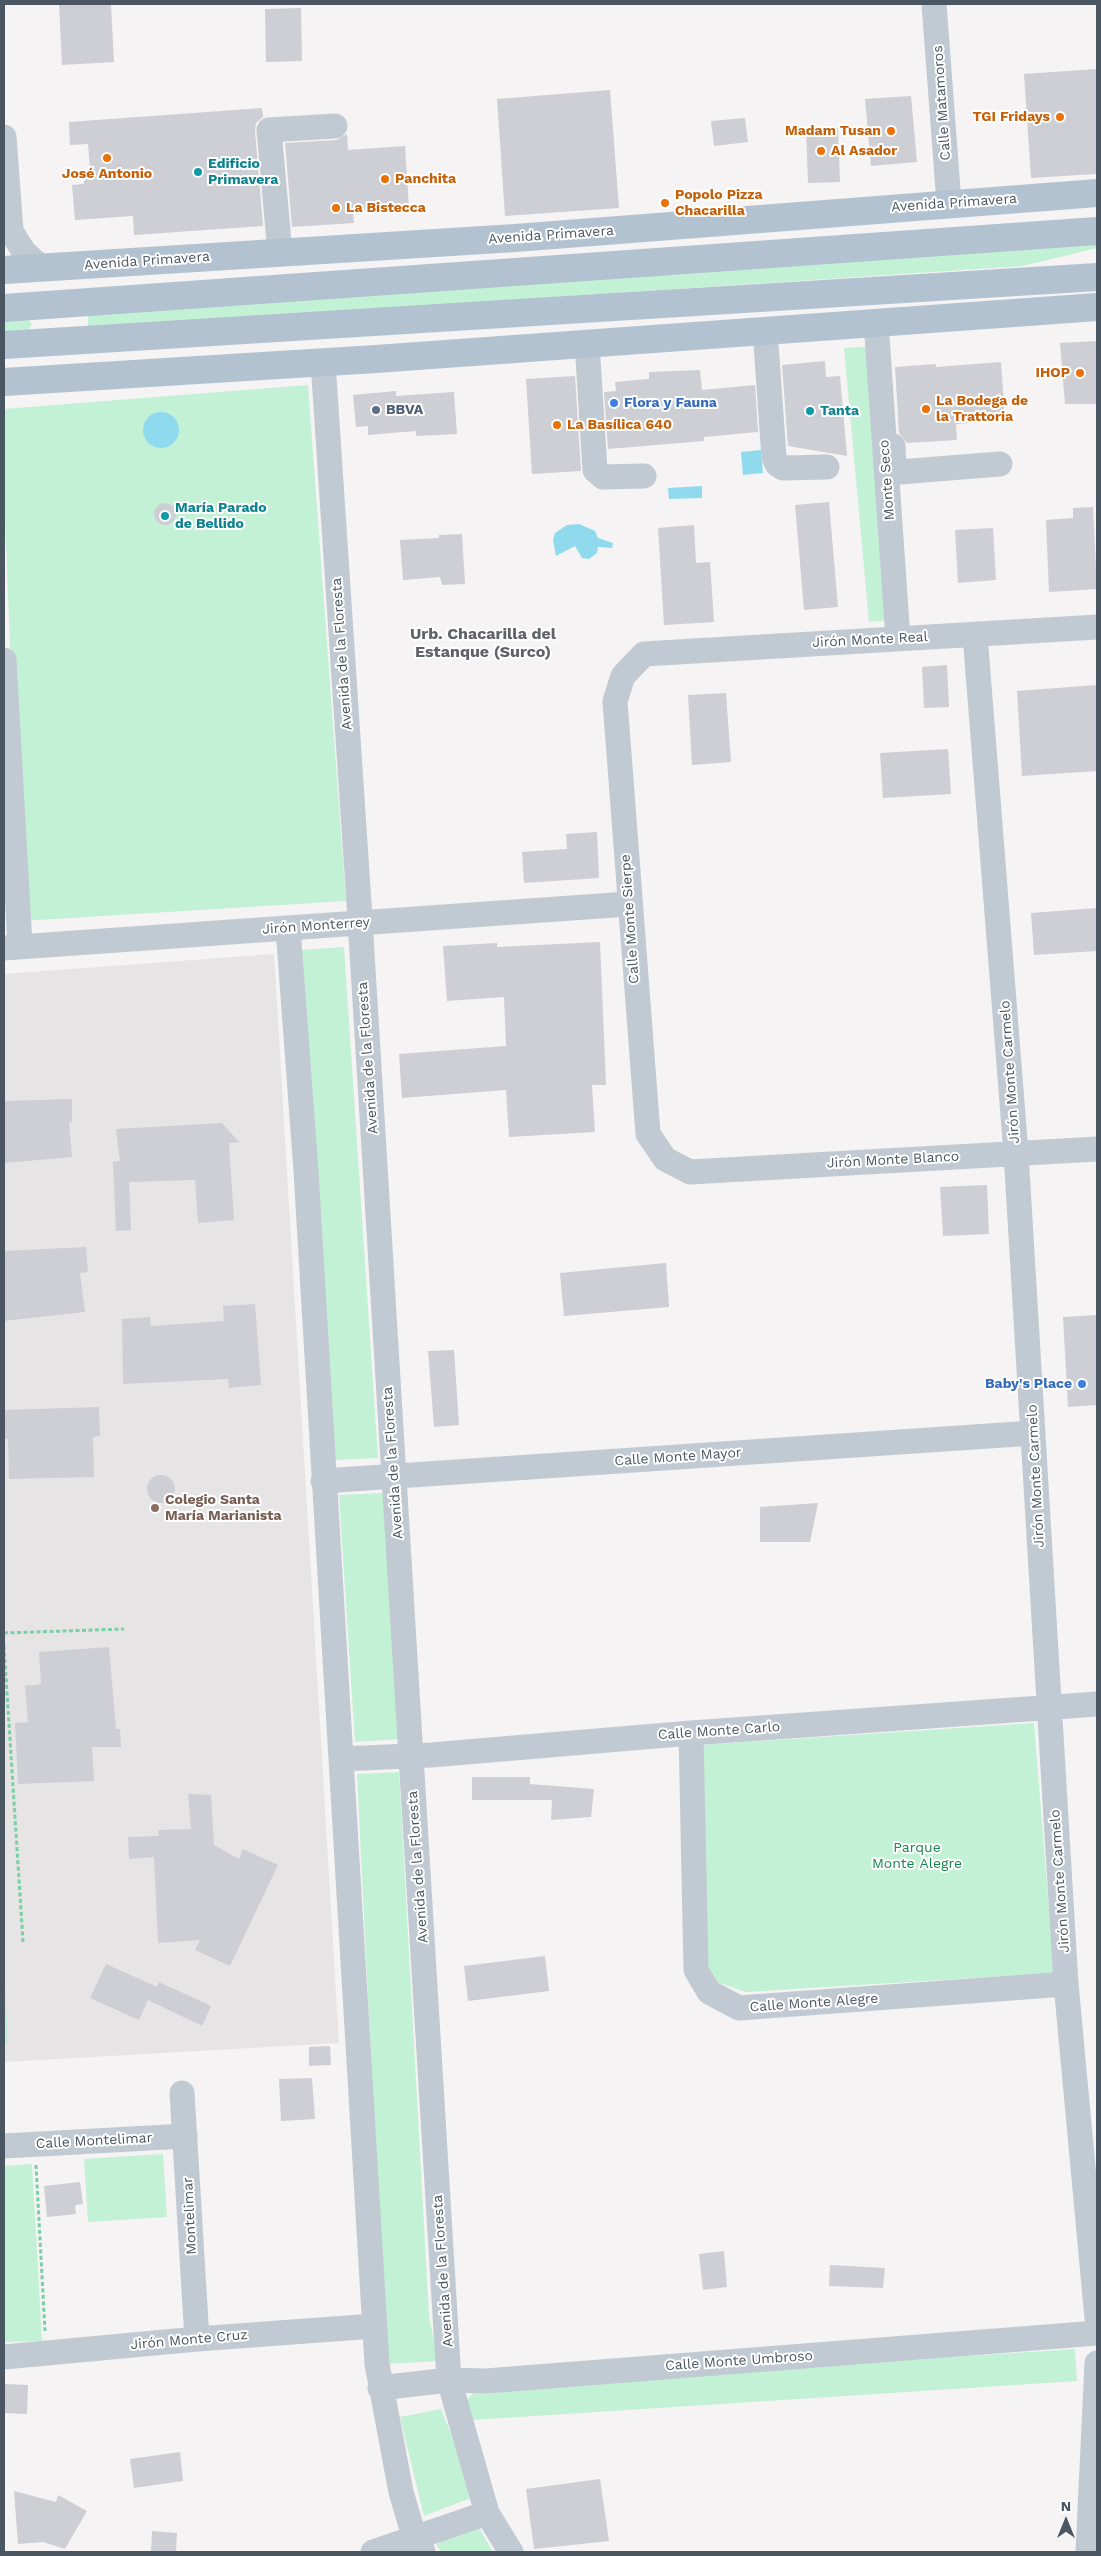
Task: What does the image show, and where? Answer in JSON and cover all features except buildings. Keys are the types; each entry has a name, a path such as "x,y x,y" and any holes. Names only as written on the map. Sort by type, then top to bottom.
{"main road":[{"name":"Avenida Primavera","path":"4,270 542,236 1097,193"},
{"path":"4,308 1097,231"},
{"path":"542,236 545,270"},
{"path":"42,268 45,305"},
{"path":"4,345 1097,277"},
{"path":"1022,282 1023,312"},
{"path":"4,382 323,362 1097,307"},
{"path":"420,319 423,355"},
{"path":"56,342 60,378"}],"street":[{"name":"Calle Matamoros","path":"934,4 950,203"},
{"path":"280,253 269,130 335,126"},
{"path":"4,137 8,239 42,268"},
{"path":"881,321 896,469 899,472 1000,464"},
{"name":"Monte Seco","path":"881,321 898,639"},
{"path":"765,330 774,457 777,464 784,468 827,467"},
{"path":"587,342 595,470 603,478 644,476"},
{"name":"Avenida de la Floresta","path":"323,362 449,2380 487,2512 511,2552"},
{"name":"Jirón Monte Real","path":"644,654 1097,627"},
{"name":"Jirón Monte Carmelo","path":"975,635 1016,1153 1066,1984 1097,2318"},
{"name":"Calle Monte Sierpe","path":"644,654 623,676 615,701 628,904 648,1134 665,1159 690,1172"},
{"path":"4,660 12,947"},
{"name":"Jirón Monterrey","path":"12,947 628,904"},
{"path":"288,928 306,1171 374,2326 380,2388 401,2492 419,2544"},
{"name":"Jirón Monte Blanco","path":"690,1172 1097,1149"},
{"name":"Calle Monte Mayor","path":"323,1481 1034,1433"},
{"name":"Calle Monte Carlo","path":"341,1759 1097,1704"},
{"name":"Calle Monte Alegre","path":"691,1733 696,1970 709,1992 739,2008 1066,1984"},
{"name":"Montelimar","path":"182,2094 197,2339"},
{"name":"Calle Montelimar","path":"4,2146 185,2136"},
{"name":"Jirón Monte Cruz","path":"4,2357 197,2339 374,2326"},
{"name":"Calle Monte Umbroso","path":"380,2388 449,2380 486,2381 1097,2334"},
{"path":"1088,2552 1097,2363"},
{"path":"373,2552 419,2544 487,2512"}],"path":[{"path":"4,1633 124,1629"},
{"path":"4,1646 23,1942"},
{"path":"34,2144 46,2353"}],"shaded area":[{"name":"Colegio Santa María Marianista","path":"274,954 339,2043 4,2062 4,974"}],"green space":[{"path":"1097,237 1097,248 1023,266 88,328 88,314"},
{"path":"25,316 32,324 28,331 4,332 4,318"},
{"path":"877,346 902,619 869,622 844,348"},
{"path":"308,385 346,901 21,921 4,495 4,409"},
{"path":"344,947 378,1458 335,1460 301,950"},
{"path":"383,1493 399,1739 355,1742 339,1495"},
{"name":"Parque Monte Alegre","path":"1034,1723 1054,1973 746,1992 717,1982 706,1962 701,1745"},
{"path":"399,1772 429,2316 438,2361 386,2364 357,1774"},
{"path":"4,1965 8,2043 4,2043"},
{"path":"163,2154 167,2217 88,2222 84,2159"},
{"path":"32,2164 42,2341 4,2342 4,2166"},
{"path":"1075,2349 1077,2381 472,2420 465,2402 478,2388"},
{"path":"441,2409 476,2496 424,2516 400,2417"},
{"path":"478,2526 493,2552 441,2552 436,2544"}],"water":[{"path":"161,412 168,413 174,417 178,423 178,437 174,443 168,447 161,448 154,447 148,443 144,437 143,430 144,423 148,417 154,413"},
{"path":"761,450 763,473 743,475 741,452"},
{"path":"702,486 702,498 669,499 668,488"},
{"path":"579,524 595,531 598,538 613,543 612,548 598,547 597,553 589,559 582,558 575,546 556,556 553,540 555,533 567,525"}],"place":[{"name":"TGI Fridays","path":"1060,117"},
{"name":"Madam Tusan","path":"891,131"},
{"name":"Al Asador","path":"821,151"},
{"name":"José Antonio","path":"107,158"},
{"name":"Edificio Primavera","path":"198,172"},
{"name":"Panchita","path":"385,179"},
{"name":"Popolo Pizza Chacarilla","path":"665,203"},
{"name":"La Bistecca","path":"336,208"},
{"name":"IHOP","path":"1080,373"},
{"name":"Flora y Fauna","path":"614,403"},
{"name":"La Bodega de la Trattoria","path":"926,409"},
{"name":"BBVA","path":"376,410"},
{"name":"Tanta","path":"810,411"},
{"name":"La Basílica 640","path":"557,425"},
{"name":"María Parado de Bellido","path":"165,516"},
{"name":"Baby's Place","path":"1082,1384"},
{"name":"Colegio Santa María Marianista","path":"155,1508"}],"district":[{"name":"Urb. Chacarilla del Estanque (Surco)","path":"483,643"}]}
